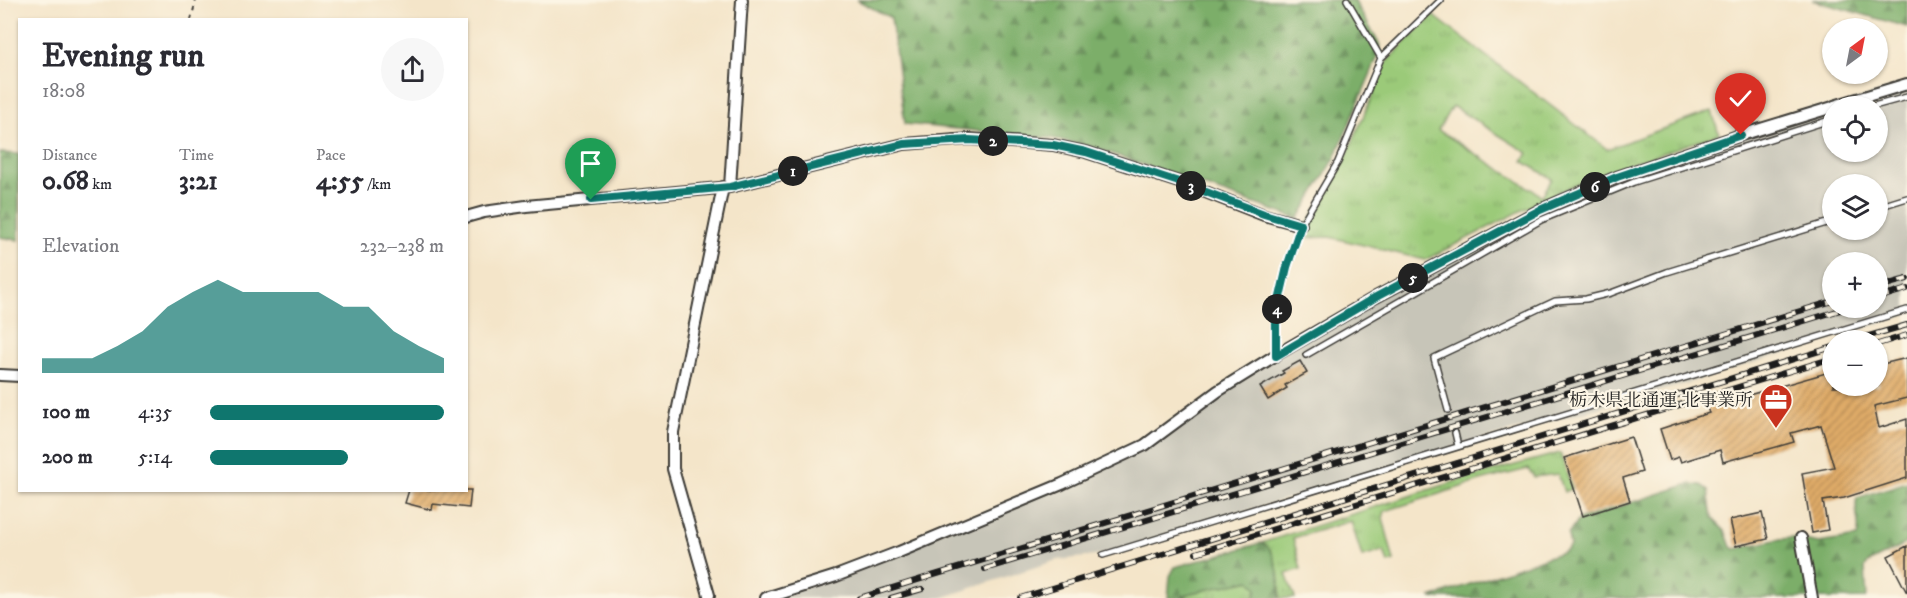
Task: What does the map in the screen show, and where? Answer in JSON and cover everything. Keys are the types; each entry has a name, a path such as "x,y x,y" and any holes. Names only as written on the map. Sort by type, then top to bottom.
{"street":[{"path":"709,595 673,469 673,432 727,187 742,0"},
{"path":"1869,96 1907,84"},
{"path":"766,598 836,576 899,552 1062,484 1145,445 1218,391 1276,356 1376,297 1540,210 1617,177 1822,111"},
{"path":"468,216 526,206 727,187 904,144 969,140 1041,144 1086,152 1301,225"},
{"path":"0,375 18,376"},
{"path":"1801,538 1812,598"}],"lane":[{"path":"1347,0 1382,58"},
{"path":"1276,356 1276,314 1287,267 1301,225 1338,162 1382,58 1441,0"},
{"path":"1888,102 1907,97"},
{"path":"1306,355 1541,220 1634,182 1822,122"},
{"path":"1888,204 1907,198"},
{"path":"1448,410 1434,357 1555,301 1586,299 1611,293 1667,272 1822,224"},
{"path":"1103,555 1907,310"},
{"path":"1455,433 1458,446"}],"path":[{"path":"192,18 196,0"}],"shaded area":[{"path":"1907,84 1907,315 1859,330 1822,330 1822,341 1682,385 1458,446 1103,555 1057,560 941,598 766,598 836,576 1145,445 1218,391 1376,297 1617,177 1822,111 1822,162 1888,162 1888,96 1867,96"}],"green space":[{"path":"857,0 1354,0 1380,45 1376,61 1334,160 1298,219 1093,147 1051,138 905,124 891,18"},
{"path":"1812,0 1907,0 1907,27 1888,22 1888,18 1875,18"},
{"path":"1433,15 1607,149 1712,111 1719,134 1602,173 1556,193 1425,260 1330,237 1301,238 1343,164 1387,61","holes":["1452,106 1528,153 1523,161 1552,179 1542,196 1438,130"]},
{"path":"0,153 18,154 18,240 0,237"},
{"path":"1560,453 1572,489 1564,492 1558,474 1534,477 1528,469 1480,481 1385,511 1383,518 1394,561 1388,563 1384,551 1362,557 1351,521 1293,538 1301,569 1286,574 1295,598 1280,598 1280,587 1266,545 1261,543 1460,480"},
{"path":"1907,482 1907,543 1868,563 1865,568 1867,598 1430,598 1565,551 1570,546 1568,535 1578,520 1689,484 1701,485 1708,490 1712,518 1725,531 1731,547 1735,549 1780,539 1793,538 1819,543 1857,537 1859,527 1857,498"},
{"path":"1261,543 1267,546 1274,559 1280,598 1255,598 1257,588 1250,580 1191,593 1180,598 1168,598 1170,576 1175,567"},
{"path":"1251,580 1257,588 1255,598 1180,598 1191,593"}],"building":[{"path":"1907,358 1907,398 1874,406 1879,428 1907,419 1907,478 1844,498 1823,501 1828,530 1812,533 1802,473 1834,467 1821,425 1791,433 1794,442 1723,462 1720,450 1681,462 1679,457 1670,460 1660,429 1709,413 1707,407 1822,374 1822,396 1888,396 1888,363"},
{"path":"1300,361 1307,373 1285,385 1287,388 1268,400 1260,387"},
{"path":"1631,437 1642,472 1623,478 1630,501 1583,516 1564,458"},
{"path":"471,490 469,508 433,504 432,510 405,503 408,492 468,492"},
{"path":"1762,513 1768,539 1736,546 1730,520"},
{"path":"1907,546 1907,593 1888,556"}],"railway":[{"path":"1888,284 1907,279"},
{"path":"1888,295 1907,289"},
{"path":"859,598 1822,304"},
{"path":"985,569 1822,316"},
{"path":"1888,330 1907,325"},
{"path":"1888,341 1907,335"},
{"path":"1020,598 1822,350"},
{"path":"1196,553 1822,361"},
{"path":"891,598 922,589"}],"place":[{"name":"栃木県北通運 北事業所","path":"1776,429"}],"route":[{"path":"591,200 730,187 904,144 969,140 1053,145 1086,152 1301,225 1287,267 1276,314 1276,356 1376,297 1540,210 1617,177 1741,135"}]}
